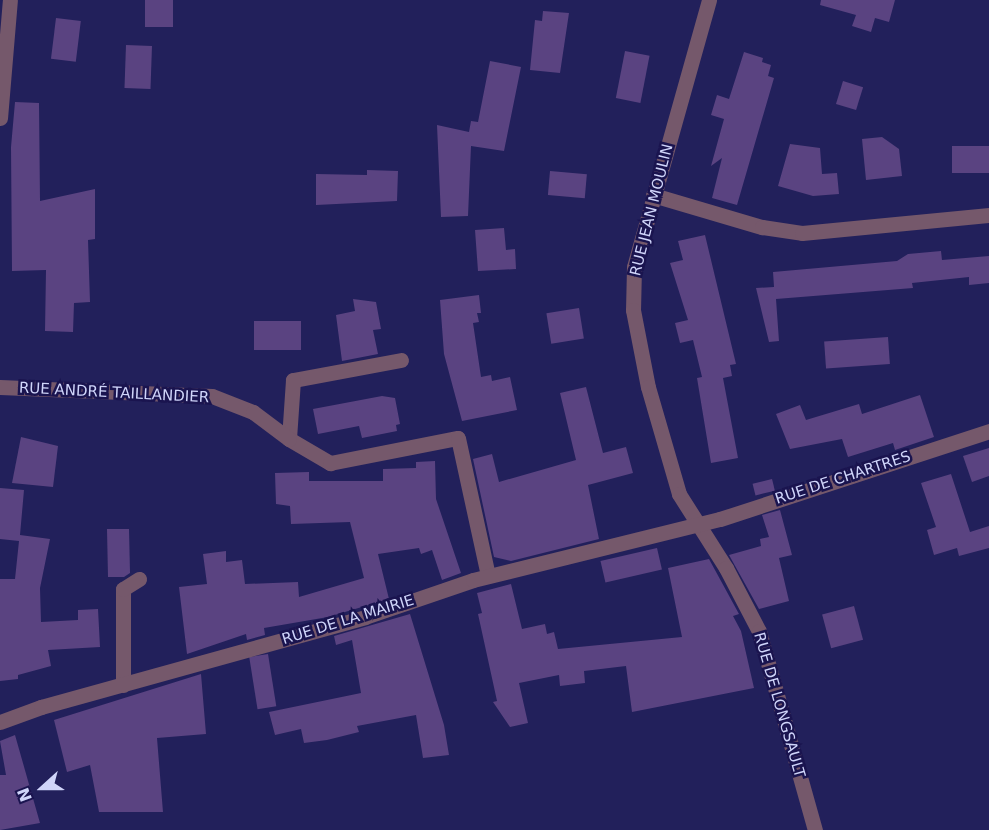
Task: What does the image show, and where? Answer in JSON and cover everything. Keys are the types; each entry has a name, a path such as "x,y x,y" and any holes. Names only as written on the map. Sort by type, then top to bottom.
{"street":[{"path":"0,118 10,0"},
{"name":"RUE JEAN MOULIN","path":"696,522 679,494 648,387 633,310 634,267 710,0"},
{"path":"653,195 762,227 802,233 989,215"},
{"path":"289,439 293,380 401,360"},
{"name":"RUE ANDRÉ TAILLANDIER","path":"0,387 212,396 253,412 289,439 330,463 458,438 489,576"},
{"name":"RUE DE CHARTRES","path":"696,522 720,519 989,431"},
{"name":"RUE DE LA MAIRIE","path":"0,723 41,707 365,617 489,576 696,522"},
{"name":"RUE DE LONGSAULT","path":"696,522 759,631 815,830"},
{"path":"123,685 123,589 140,579"}],"building":[{"path":"145,0 173,0 173,27 145,27"},
{"path":"821,0 895,0 889,22 875,18 871,32 852,26 856,15 820,5"},
{"path":"543,11 569,13 560,73 530,70 535,20 542,21"},
{"path":"56,18 81,21 76,62 51,59"},
{"path":"126,45 152,46 150,89 124,88"},
{"path":"625,51 650,56 640,103 616,98"},
{"path":"744,52 763,58 762,62 771,65 768,76 774,78 737,205 712,198 722,158 711,166 724,119 711,115 717,95 729,99"},
{"path":"490,61 521,67 504,151 471,146 468,216 441,217 437,125 469,132 471,121 478,122"},
{"path":"843,81 863,87 856,110 836,104"},
{"path":"15,102 39,103 40,201 95,189 95,239 88,240 90,302 74,303 73,332 45,331 46,270 12,271 11,147"},
{"path":"882,137 899,149 902,176 866,180 862,139"},
{"path":"790,144 820,148 822,174 837,173 839,194 813,196 778,186"},
{"path":"952,146 989,146 989,173 952,173"},
{"path":"367,170 398,171 397,201 316,205 316,174 367,175"},
{"path":"550,171 587,174 585,198 548,195"},
{"path":"504,228 506,250 515,249 516,269 478,271 475,230"},
{"path":"705,235 736,364 730,365 732,376 723,378 738,458 711,463 697,378 702,377 693,340 680,343 675,323 688,320 670,263 683,260 678,241"},
{"path":"941,251 942,260 989,256 989,283 969,285 969,277 912,283 913,288 776,299 779,341 769,342 756,288 774,287 773,272 897,261 908,254"},
{"path":"479,295 481,313 477,313 479,322 473,323 481,377 491,375 492,381 510,377 517,410 462,421 444,354 440,300"},
{"path":"353,299 376,302 381,329 373,330 378,354 342,361 336,315 355,311"},
{"path":"579,308 584,339 551,344 546,313"},
{"path":"254,321 301,321 301,350 254,350"},
{"path":"888,337 890,364 826,368 824,341"},
{"path":"586,387 603,453 626,447 633,473 588,485 599,539 511,561 494,557 473,459 492,454 499,482 576,460 560,393"},
{"path":"920,395 934,437 895,450 893,443 848,457 842,439 790,449 776,414 800,405 806,420 859,404 862,414"},
{"path":"382,396 395,398 400,424 396,425 397,431 362,438 359,426 318,434 313,409"},
{"path":"21,437 58,446 53,487 12,483"},
{"path":"989,448 989,476 972,482 963,456"},
{"path":"435,461 436,499 461,573 442,580 432,550 421,554 419,548 378,554 389,599 328,617 264,628 265,635 247,640 246,634 187,654 179,587 207,584 203,554 226,551 226,562 242,560 245,584 298,582 299,597 364,578 350,522 291,524 290,506 276,504 275,473 309,472 309,481 383,481 383,469 416,468 416,462"},
{"path":"951,474 970,532 989,526 989,548 959,556 957,548 934,555 927,530 936,527 921,483"},
{"path":"772,479 775,491 755,495 753,484"},
{"path":"0,488 24,490 20,535 50,539 40,588 41,622 78,620 78,610 98,609 100,647 48,650 51,666 18,675 18,679 0,681 0,579 15,579 19,541 0,539"},
{"path":"780,510 792,555 779,558 789,601 759,609 729,555 761,546 760,539 769,537 762,515"},
{"path":"107,529 129,529 130,573 124,577 108,577"},
{"path":"657,548 662,569 605,582 600,561"},
{"path":"709,559 739,614 733,616 741,631 754,688 632,712 626,666 584,671 585,683 560,686 559,675 519,683 528,723 510,727 493,702 497,701 478,614 482,613 477,593 511,584 522,629 545,624 547,634 554,632 558,649 682,637 668,568"},
{"path":"854,606 863,640 831,648 822,615"},
{"path":"410,614 444,725 449,755 423,758 416,715 357,726 359,732 327,740 304,743 301,729 275,735 269,712 361,693 352,640 336,645 334,636"},
{"path":"268,654 276,706 258,709 249,657"},
{"path":"201,674 206,734 157,738 163,812 99,812 90,765 67,772 54,720"},
{"path":"15,735 40,823 0,830 0,775 6,775 0,741"}]}
